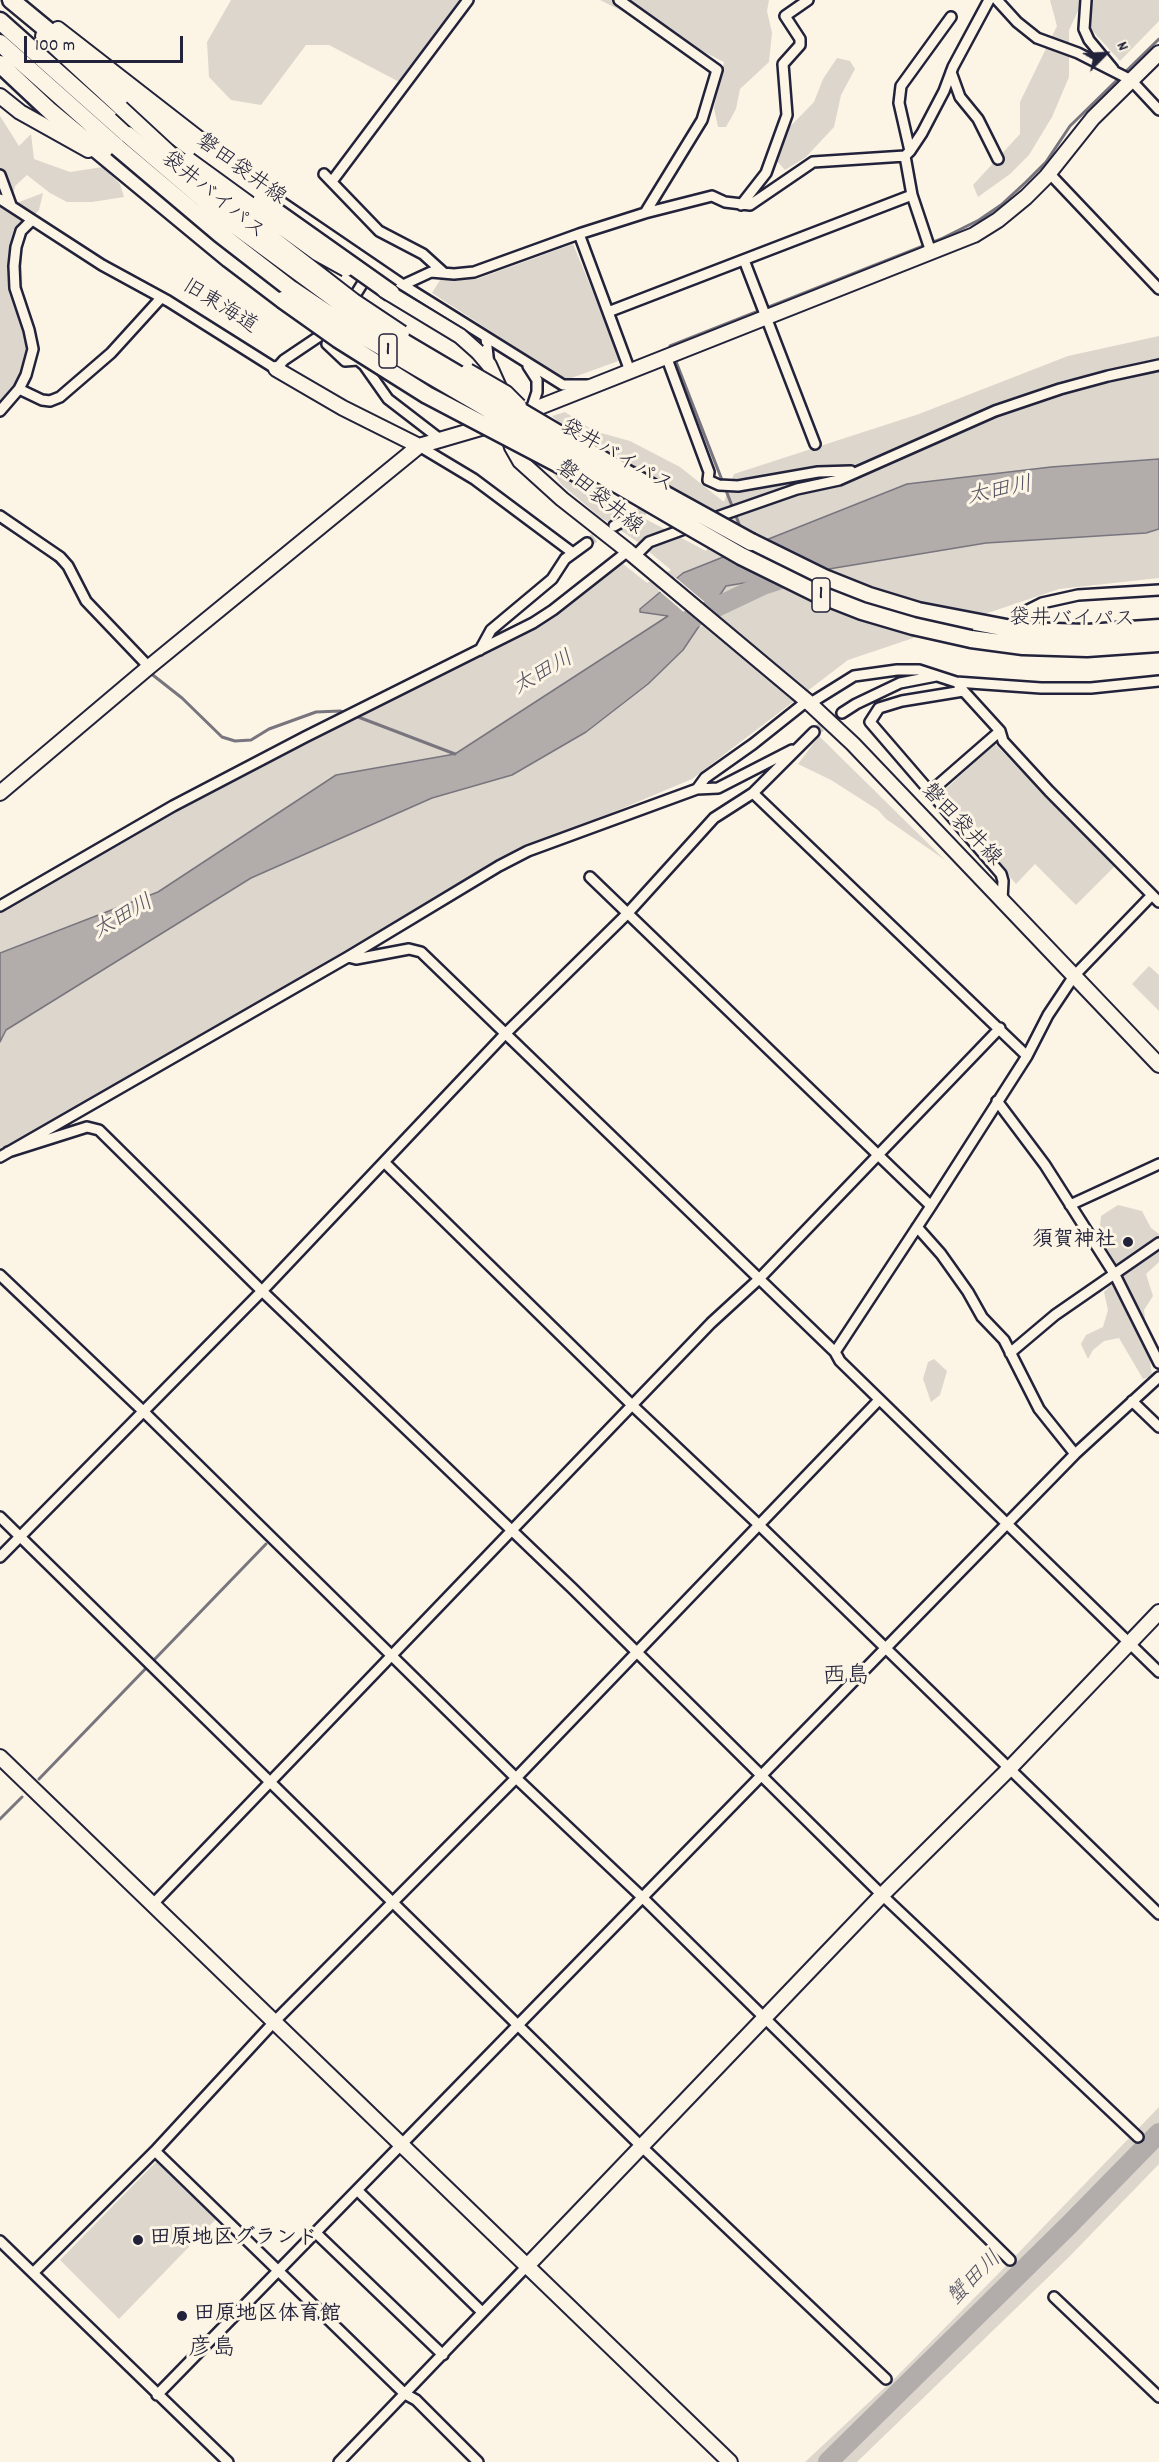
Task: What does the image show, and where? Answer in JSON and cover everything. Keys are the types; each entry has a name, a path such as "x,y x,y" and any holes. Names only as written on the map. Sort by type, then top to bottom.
{"highway":[{"path":"11,0 178,138 397,289"},
{"name":"1","path":"0,21 122,141"},
{"name":"1","path":"0,43 122,141"},
{"name":"1","path":"0,64 42,104 229,259 338,339 427,395 559,466 682,522"},
{"name":"袋井バイパス","path":"122,141 309,282 354,313 531,414 637,479 751,542 824,578 869,596 918,611 1022,631 1087,633 1159,628"},
{"name":"袋井バイパス","path":"122,141 220,234 291,289 346,326 741,556 816,593 861,611 971,639 1023,646 1087,648 1159,643"}],"street":[{"name":"磐田袋井線","path":"4,0 121,108 317,253 397,289 478,352 489,365 501,388 504,421 512,447 520,461 562,499 635,556 805,700 853,744 1159,1065"},
{"path":"21,0 268,199 374,266 397,289 486,338 563,385 594,385"},
{"path":"333,180 468,0"},
{"path":"619,0 717,70 702,120 645,213"},
{"path":"741,205 766,173 787,115 783,64 800,45 800,39 785,16 808,0"},
{"path":"907,153 933,112 989,0"},
{"path":"997,0 1037,38 1078,53 1131,80 1159,110"},
{"path":"1086,0 1084,29 1086,34 1117,73"},
{"path":"930,252 912,195 899,103 901,86 951,17"},
{"path":"0,793 149,667 420,446 531,414 594,385 974,235 999,220 1026,197 1049,173 1093,118 1159,53"},
{"path":"951,72 960,97 985,131 998,159"},
{"path":"0,96 20,112 126,172"},
{"path":"121,108 189,171 354,301 403,334 506,393 531,414"},
{"path":"397,289 431,272 474,272 579,234 645,213 712,196 726,202 750,205 813,162 907,153"},
{"path":"1049,173 1159,289"},
{"path":"324,174 333,180 359,213 379,231 423,254 444,273"},
{"path":"0,175 11,205"},
{"path":"608,312 912,195"},
{"name":"旧東海道","path":"0,199 102,265 161,298 276,369 343,408 420,446"},
{"path":"229,259 268,199"},
{"path":"0,411 19,389 29,369 33,349 30,330 15,288 14,266 21,231 32,220"},
{"path":"579,234 630,371"},
{"path":"744,260 815,444"},
{"path":"276,369 284,360 332,328 342,318 374,266"},
{"path":"19,389 42,400 50,401 60,397 111,353 161,298"},
{"path":"332,328 327,344 345,361 358,360 364,365 388,399 440,439"},
{"path":"486,338 489,365"},
{"path":"666,356 709,472 708,480 719,485 738,486 818,472 845,472 869,467"},
{"path":"527,364 537,380 537,392 531,414"},
{"path":"0,906 183,801 305,737 479,651 553,610 635,556 649,542 797,489 839,480 995,411 1060,389 1108,376 1159,366"},
{"path":"420,446 474,479 573,554"},
{"path":"0,516 60,557 68,566 86,601 149,667"},
{"path":"614,526 625,520"},
{"path":"479,651 491,630 552,579 565,559 587,543"},
{"path":"1022,613 1042,603 1078,595 1159,590"},
{"path":"697,789 705,778 753,744 805,700 854,676 919,670 956,682 1041,688 1091,688 1159,681"},
{"path":"842,714 900,683 936,676"},
{"path":"835,1352 1027,1056 1048,1015 1074,976 1156,898 1049,791 1003,741 1000,731 956,682"},
{"path":"963,691 902,701 879,708 870,722 1001,874 1002,900"},
{"path":"930,792 1000,731"},
{"path":"0,1557 262,1290 505,1034 627,914 714,818 753,793 814,732"},
{"path":"4,1154 528,851 697,789 718,788 800,746"},
{"path":"753,793 1027,1056"},
{"path":"590,877 931,1206"},
{"path":"348,957 356,959 409,949 421,952 835,1352 840,1361 879,1400 1159,1672"},
{"path":"152,1905 711,1323 759,1279 1000,1028"},
{"path":"998,1101 1045,1165 1115,1275 1159,1363"},
{"path":"4,1154 87,1127 94,1127 511,1530 882,1895 1138,2138"},
{"path":"384,1162 1159,1914"},
{"path":"1070,1206 1159,1164"},
{"path":"917,1227 941,1254 968,1292 982,1317 1004,1340 1039,1409 1075,1455"},
{"path":"1010,1353 1055,1315 1159,1243"},
{"path":"0,1275 143,1411 390,1656 644,1899 1010,2260"},
{"path":"157,2395 644,1899 1007,1524 1075,1455 1159,1377"},
{"path":"33,2273 155,2151 274,2022 516,1778 879,1400"},
{"path":"1132,1401 1159,1426"},
{"path":"0,1517 641,2146 886,2379"},
{"path":"339,2462 882,1895 1010,1768 1159,1612"},
{"path":"0,1757 730,2462"},
{"path":"155,2151 278,2272 405,2394 416,2400 478,2462"},
{"path":"358,2191 482,2313"},
{"path":"316,2233 443,2355"},
{"path":"0,2241 228,2462"},
{"path":"1054,2297 1159,2397"}],"shaded area":[{"path":"231,0 467,0 405,85 329,45 306,45 261,105 231,100 209,77 207,42"},
{"path":"600,0 769,0 767,11 772,33 769,62 740,89 736,109 726,127 718,127 714,108 724,62"},
{"path":"1050,0 1080,0 1080,7 1069,30 1069,77 1052,117 1029,155 1010,174 978,197 973,185 1020,134 1020,102 1057,26"},
{"path":"1088,0 1159,0 1159,21 1120,61 1089,27"},
{"path":"837,58 850,61 855,69 841,95 834,127 806,157 785,170 776,160 778,139 814,102 823,79"},
{"path":"0,116 19,146 31,134 34,159 70,172 103,167 120,184 124,197 92,202 67,202 50,193 27,175 15,186 11,205 43,193 39,210 21,232 23,307 32,346 29,369 0,407"},
{"path":"573,244 621,360 566,380 432,293 440,280 477,279"},
{"path":"1159,336 1159,578 1059,589 848,660 692,779 512,855 255,1009 0,1156 0,907 288,746 533,623 622,563 647,583 671,570 635,540 600,517 562,485 549,468 706,551 721,511 710,510 674,495 581,444 552,416 565,412 594,431 630,441 680,467 724,502 734,474 919,414 1068,356"},
{"path":"819,736 945,860 886,819 878,810 831,780 798,764"},
{"path":"995,744 1073,825 1116,865 1076,905 1035,864 1016,884 940,794"},
{"path":"1149,966 1159,975 1159,1011 1132,984"},
{"path":"1118,1205 1142,1211 1151,1228 1159,1234 1159,1262 1146,1274 1153,1296 1144,1310 1152,1376 1143,1379 1119,1338 1104,1341 1093,1350 1088,1359 1081,1344 1086,1335 1103,1327 1108,1310 1104,1292 1112,1284 1099,1236 1101,1216"},
{"path":"934,1359 947,1371 940,1395 931,1402 923,1379 928,1362"},
{"path":"1159,2107 1159,2164 1068,2258 857,2462 805,2462 896,2377"},
{"name":"田原地区グランド","path":"157,2161 216,2219 119,2319 60,2260"}],"water":[{"path":"1159,459 1159,529 1146,533 986,543 726,586 683,650 648,684 586,732 512,775 432,798 251,878 6,1030 0,1042 0,953 158,892 336,775 455,754 668,616 640,612 640,609 683,573 907,484 1051,467"}],"pier":[{"path":"675,577 713,609 701,627 658,590"}],"waterway":[{"path":"671,350 670,346 941,239 979,220 1001,205 1046,162 1070,126 1159,39"},
{"path":"675,359 741,529"},
{"path":"0,523 33,544"},
{"path":"44,551 64,568"},
{"name":"太田川","path":"685,622 763,585 799,573"},
{"path":"760,577 763,585"},
{"path":"82,603 125,648"},
{"path":"149,672 182,698 222,737 235,741 251,740 269,729 316,712 347,713"},
{"path":"353,715 455,754"},
{"path":"39,1779 266,1544"},
{"path":"0,1819 22,1797"},
{"name":"蟹田川","path":"828,2462 1159,2133"}],"tunnel":[{"path":"625,520 656,504"},
{"path":"587,543 607,530"},
{"path":"814,732 842,713"}],"place":[{"name":"須賀神社","path":"1128,1242"},
{"name":"田原地区グランド","path":"138,2240"},
{"name":"田原地区体育館","path":"182,2316"}],"district":[{"name":"西島","path":"846,1679"},
{"name":"彦島","path":"212,2351"}]}
